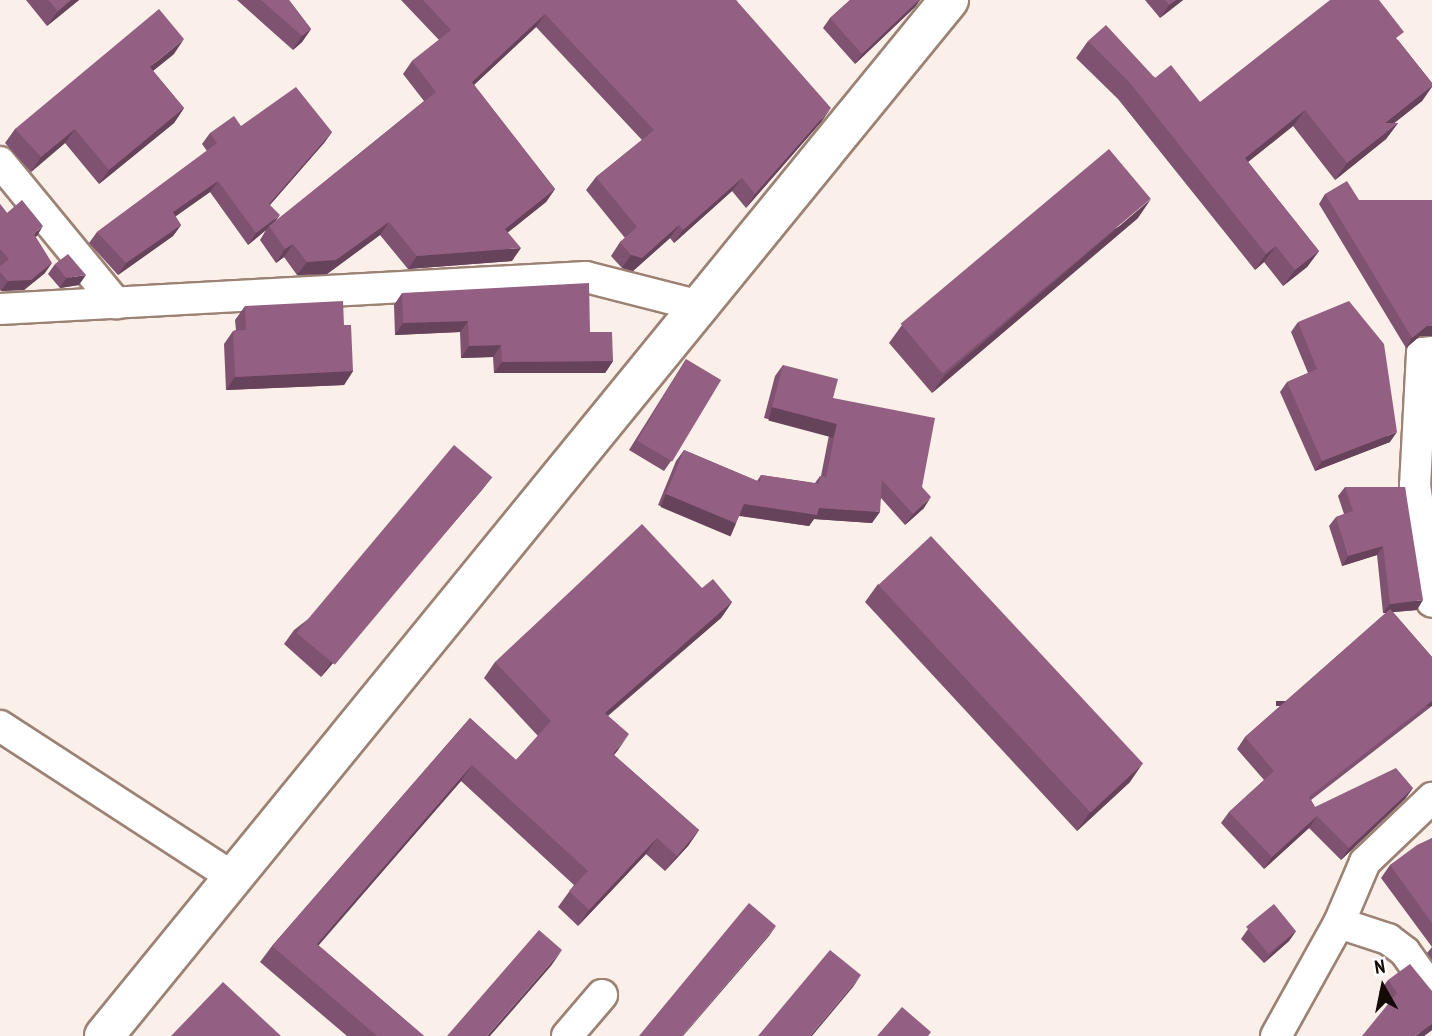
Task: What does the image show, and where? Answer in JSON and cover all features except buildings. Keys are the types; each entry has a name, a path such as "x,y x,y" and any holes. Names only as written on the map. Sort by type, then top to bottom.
{"main road":[{"path":"104,1036 231,876 948,0"}],"street":[{"path":"0,162 116,303"},
{"path":"0,309 586,277 699,306"},
{"path":"1432,352 1422,353 1415,485 1432,602"},
{"path":"0,726 231,876"},
{"path":"1276,1036 1339,923 1364,862 1432,798"},
{"path":"1339,923 1388,939 1405,952 1432,990"},
{"path":"567,1036 602,995"}]}
